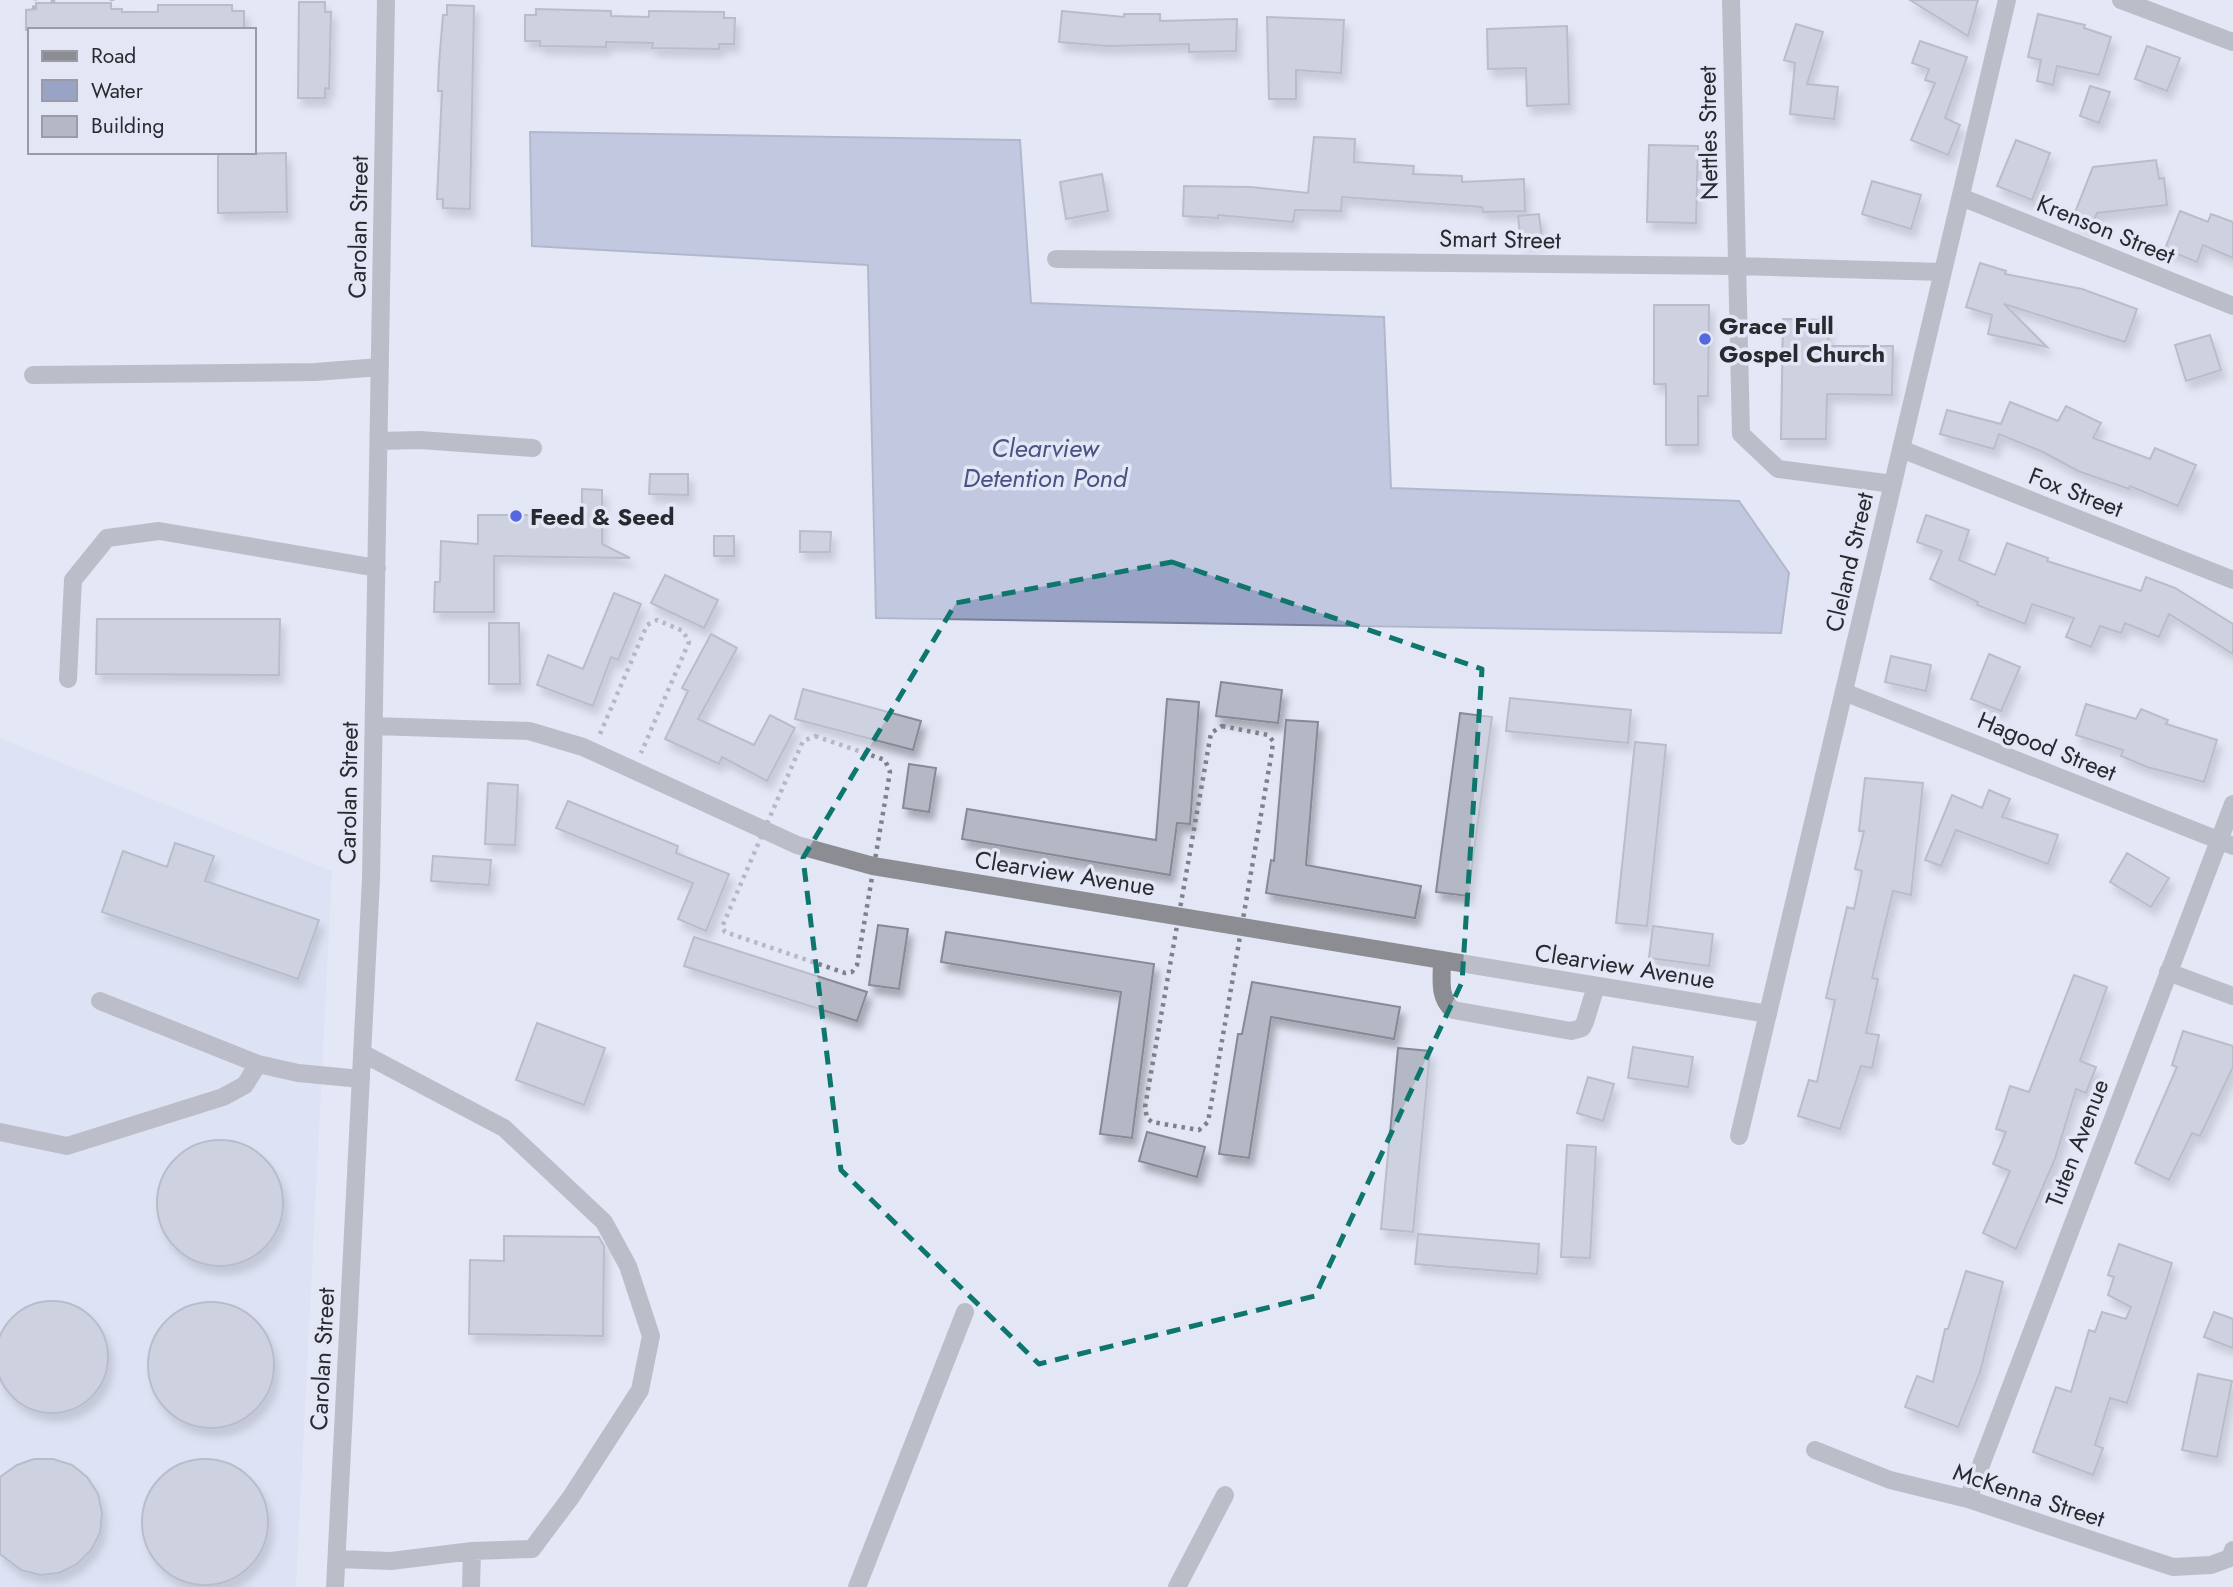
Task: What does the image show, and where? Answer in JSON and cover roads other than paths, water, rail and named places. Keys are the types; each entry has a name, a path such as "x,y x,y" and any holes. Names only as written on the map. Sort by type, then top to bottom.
{"street":[{"name":"Carolan Street","path":"335,1587 361,1079 374,726 386,0"},
{"name":"Nettles Street","path":"1731,0 1735,266 1741,434 1778,469 1893,484"},
{"name":"Cleland Street","path":"1739,1136 2007,0"},
{"path":"2121,0 2233,42"},
{"name":"Krenson Street","path":"1961,197 2233,306"},
{"name":"Smart Street","path":"1056,259 1735,266 1943,272"},
{"path":"33,375 315,372 380,367"},
{"path":"379,441 420,440 533,448"},
{"name":"Fox Street","path":"1901,449 2233,580"},
{"path":"68,679 72,580 107,538 159,531 377,568"},
{"name":"Hagood Street","path":"1844,692 2226,843"},
{"name":"Clearview Avenue","path":"374,726 528,731 592,751 797,845 873,866 1768,1014"},
{"name":"Tuten Avenue","path":"1968,1499 2168,972 2226,843 2233,804"},
{"path":"1442,960 1441,991 1445,1003 1453,1010 1571,1031 1582,1028 1585,1023 1596,986"},
{"path":"2168,972 2233,996"},
{"path":"100,1001 258,1065 298,1073 361,1079"},
{"path":"337,1559 391,1561 472,1551 532,1549 571,1497 640,1390 651,1336 628,1266 604,1222 504,1128 362,1053"},
{"path":"0,1132 67,1146 223,1097 245,1085 258,1065"},
{"path":"857,1587 964,1312"},
{"name":"McKenna Street","path":"1815,1450 1889,1480 1968,1499 2173,1567 2211,1565 2232,1554"},
{"path":"1177,1587 1225,1495"},
{"path":"471,1587 472,1551"}],"water":[{"name":"Clearview Detention Pond","path":"530,132 1020,140 1031,303 1384,317 1391,488 1739,501 1789,573 1781,633 876,618 868,265 532,246"}],"place":[{"name":"Grace Full Gospel Church","path":"1705,339"},
{"name":"Feed & Seed","path":"516,516"}]}
